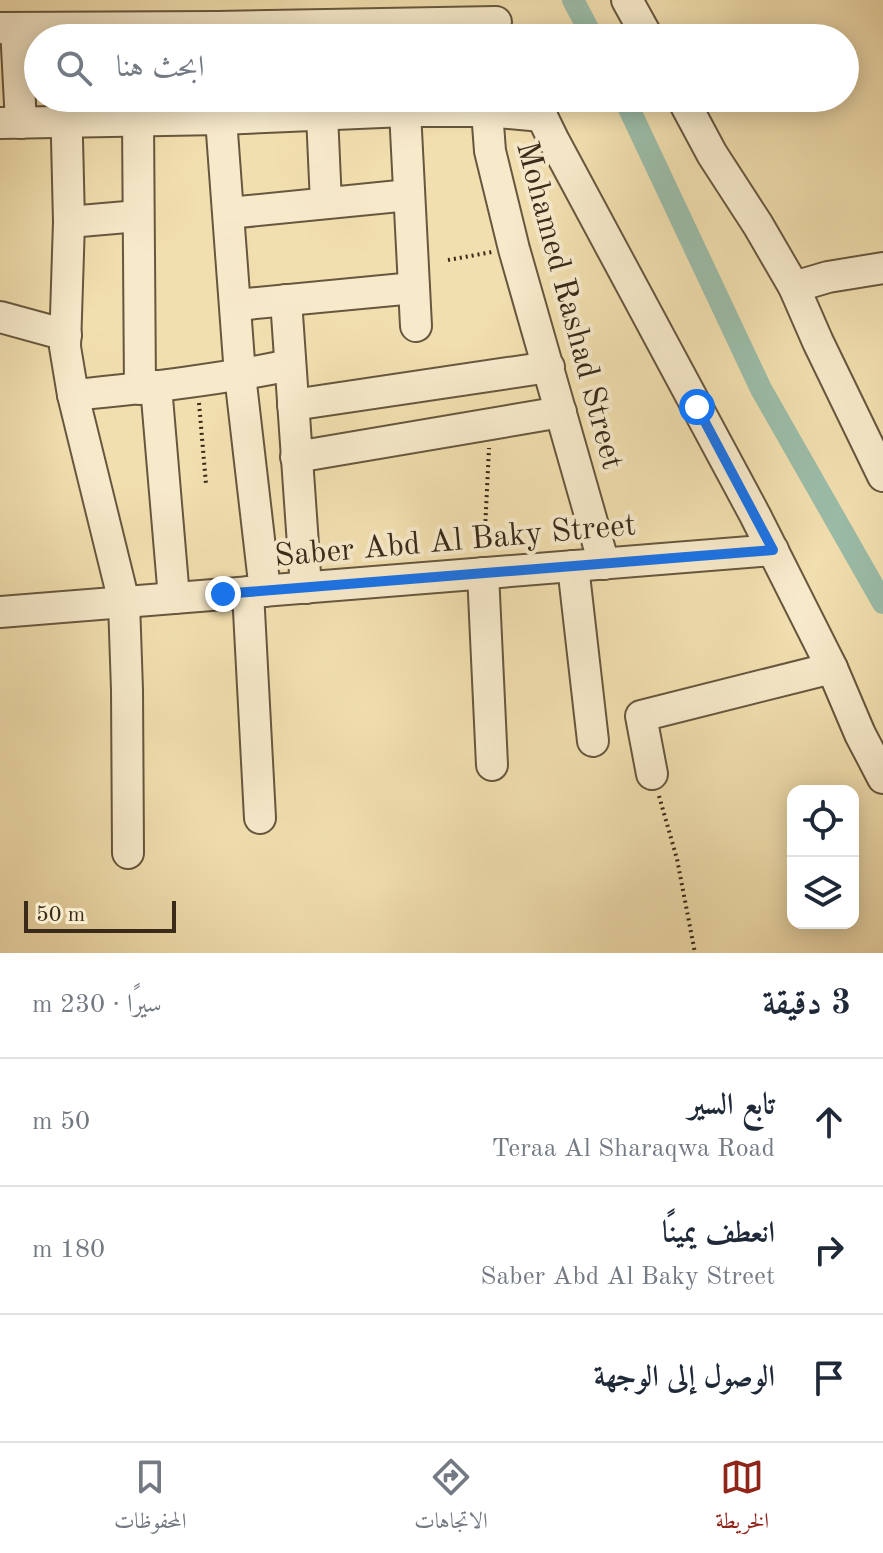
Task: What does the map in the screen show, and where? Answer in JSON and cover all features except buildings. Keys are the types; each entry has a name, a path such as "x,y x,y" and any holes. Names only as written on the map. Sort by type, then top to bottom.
{"street":[{"path":"627,0 640,24"},
{"path":"423,24 494,20"},
{"path":"8,28 10,123 58,112"},
{"path":"67,112 69,222 65,347 73,395 124,602 128,853"},
{"path":"81,112 138,120 221,119 260,112"},
{"path":"309,112 322,115 384,112"},
{"path":"405,112 416,326"},
{"name":"Mohamed Rashad Street","path":"487,112 490,151 514,249 604,564"},
{"path":"541,112 773,550 883,778"},
{"path":"690,112 794,287 883,476"},
{"path":"322,115 326,203"},
{"path":"221,119 256,591 260,818"},
{"path":"138,120 138,216 148,388 174,598"},
{"path":"229,213 409,195"},
{"path":"69,222 138,216"},
{"path":"794,287 828,277 883,268"},
{"path":"236,305 414,288"},
{"path":"286,300 306,588"},
{"path":"0,317 66,335"},
{"path":"73,395 148,388 290,365"},
{"path":"293,405 549,367"},
{"path":"296,457 561,412"},
{"name":"Saber Abd Al Baky Street","path":"0,612 773,550"},
{"path":"573,566 593,741"},
{"path":"483,573 492,765"},
{"path":"652,774 641,716 832,668"}],"path":[{"path":"448,260 514,249"},
{"path":"197,381 206,484"},
{"path":"483,573 491,424"},
{"path":"652,774 677,859 695,953"}],"waterway":[{"path":"573,0 586,24"},
{"path":"631,112 761,389 883,603"}],"route":[{"path":"223,594 773,550 697,407"}]}
